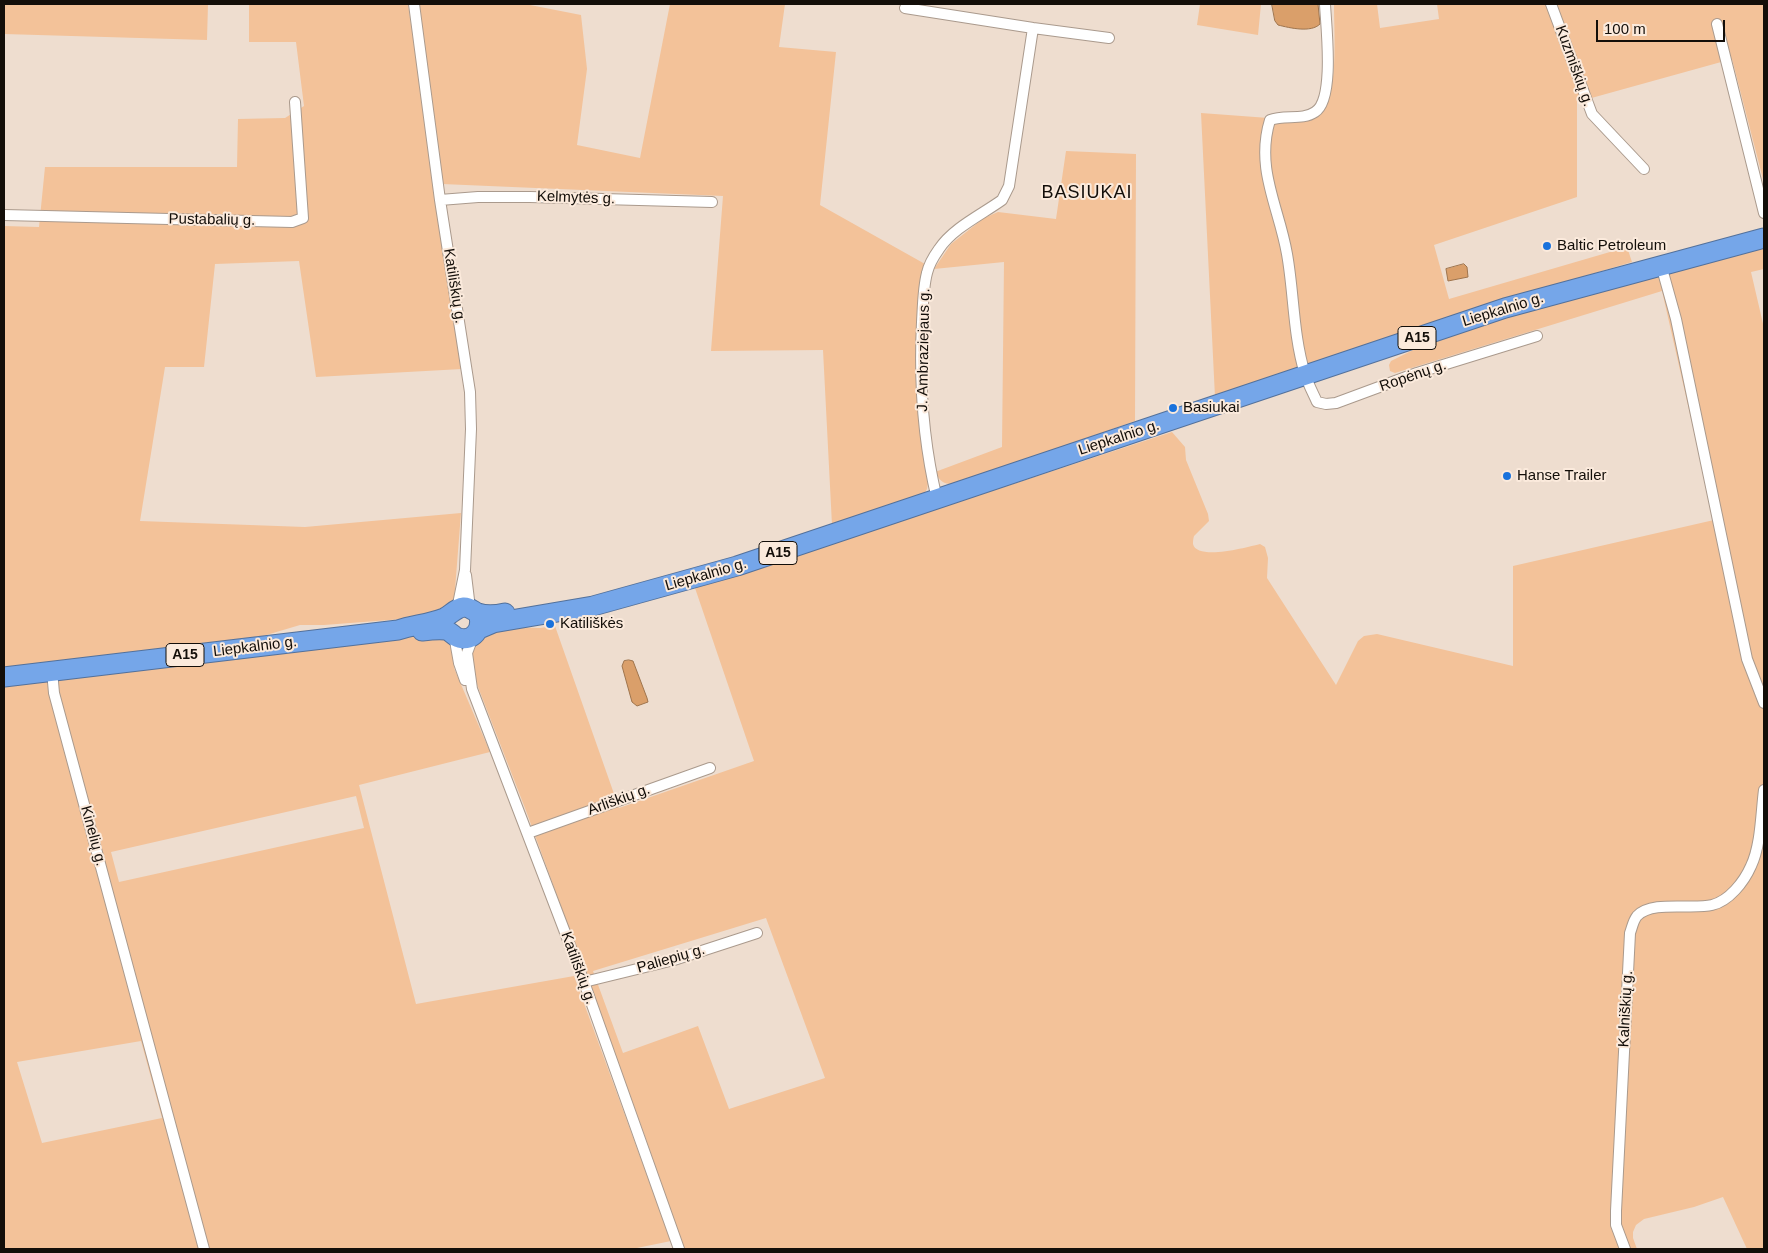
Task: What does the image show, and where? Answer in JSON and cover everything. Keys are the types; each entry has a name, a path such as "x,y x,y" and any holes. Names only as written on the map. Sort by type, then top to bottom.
{"highway":[{"name":"Liepkalnio g.","path":"52,671 398,630 436,621 493,623 593,606 737,566 1520,303 1764,238"},
{"name":"A15","path":"4,677 52,671"}],"street":[{"name":"Katiliškių g.","path":"414,4 440,200 470,392 471,428 462,673 472,688"},
{"path":"1305,375 1298,346 1285,241 1267,179 1265,157 1267,129 1270,120 1306,116 1316,112 1322,106 1326,97 1328,72 1325,4"},
{"name":"Kuzmiškių g.","path":"1551,4 1592,114 1644,169"},
{"path":"905,8 1109,38"},
{"path":"1717,24 1764,214"},
{"name":"J. Ambraziejaus g.","path":"937,499 926,449 922,399 922,336 927,272 940,247 950,236 1002,200 1009,186 1033,28"},
{"name":"Pustabalių g.","path":"4,215 292,222 303,218 295,102"},
{"name":"Kelmytės g.","path":"440,200 469,197 530,197 712,202"},
{"path":"1661,265 1676,318 1747,659 1764,703"},
{"name":"Ropėnų g.","path":"1305,375 1317,402 1326,404 1336,403 1417,373 1537,336"},
{"name":"Katiliškių g.","path":"464,622 466,653 472,688 584,982 679,1249"},
{"name":"Kinelių g.","path":"52,671 54,693 204,1249"},
{"name":"Arliškių g.","path":"528,833 710,768"},
{"name":"Kalniškių g.","path":"1625,1249 1616,1225 1616,1211 1632,925 1637,916 1651,908 1711,906 1721,902 1731,894 1743,880 1756,853 1764,790"},
{"name":"Paliepių g.","path":"584,982 674,960 757,932"}],"shaded area":[{"path":"4,4 208,4 207,40 4,34"},
{"path":"249,4 408,4 462,369 316,377 299,261 215,264 204,367 165,367 140,521 305,527 461,513 454,602 429,617 300,625 263,636 4,667 4,226 39,227 45,167 237,167 238,119 285,118 304,106 296,42 249,42"},
{"path":"418,4 525,4 581,15 587,69 577,145 640,158 670,4 785,4 779,47 836,52 820,205 925,264 923,270 921,429 928,483 924,494 832,525 823,350 711,351 723,196 442,184"},
{"path":"1200,4 1261,4 1258,35 1197,25"},
{"path":"1272,4 1318,4 1320,24 1306,29 1278,25 1275,21"},
{"path":"1334,4 1377,4 1380,28 1439,19 1437,4 1764,4 1764,183 1732,59 1577,102 1577,197 1434,245 1449,299 1627,247 1632,262 1478,308 1215,397 1201,113 1309,121 1315,119 1323,111 1330,95 1335,56"},
{"path":"1066,151 1136,154 1135,421 957,484 946,483 935,472 1002,447 1004,262 934,269 951,244 984,218 998,212 1056,219"},
{"path":"1764,246 1764,269 1751,272 1764,328 1764,1249 1747,1249 1723,1197 1694,1207 1644,1219 1636,1225 1633,1232 1637,1249 684,1249 642,1128 525,808 473,674 472,650 480,638 502,627 540,628 555,626 619,808 754,761 695,588 1172,432 1185,447 1186,460 1208,514 1209,521 1194,536 1193,544 1203,552 1224,552 1260,544 1265,547 1268,558 1267,578 1336,685 1358,641 1364,636 1377,634 1513,666 1513,566 1714,520 1662,291 1395,373 1390,371 1389,365 1391,361 1427,343 1534,309","holes":["766,918 825,1078 729,1109 698,1026 623,1053 593,971"]},
{"path":"1464,264 1467,267 1468,277 1448,281 1446,269"},
{"path":"419,636 448,638 453,647 454,668 490,752 359,785 416,1004 574,976 671,1241 632,1249 4,1249 4,685","holes":["356,796 364,828 119,882 111,852","141,1041 162,1118 42,1143 17,1062"]},
{"path":"624,661 633,661 648,702 637,706 632,702 622,666"}],"place":[{"name":"Baltic Petroleum","path":"1547,246"},
{"name":"Basiukai","path":"1173,408"},
{"name":"Hanse Trailer","path":"1507,476"},
{"name":"Katiliškės","path":"550,624"}],"district":[{"name":"BASIUKAI","path":"1087,193"}]}
